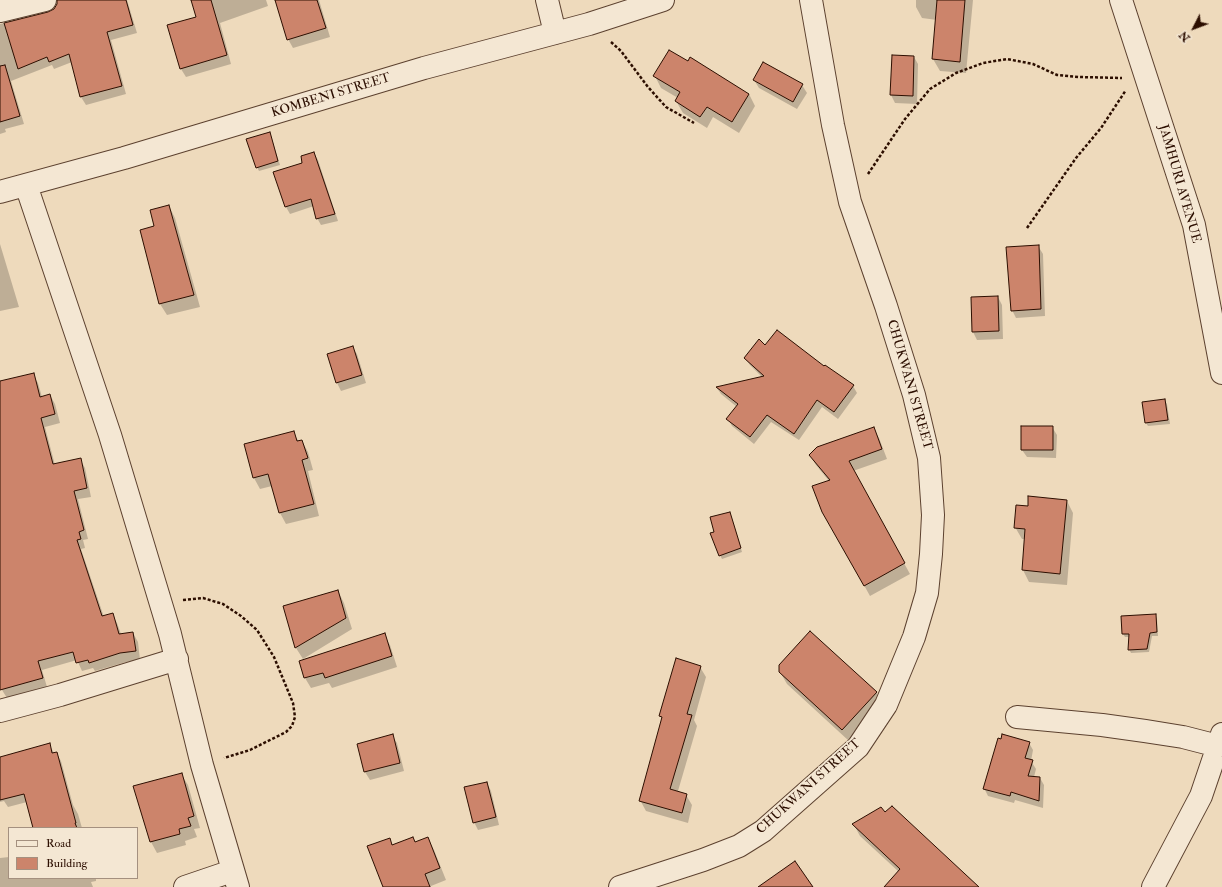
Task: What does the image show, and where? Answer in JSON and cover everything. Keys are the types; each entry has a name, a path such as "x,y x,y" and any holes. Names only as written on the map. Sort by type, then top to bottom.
{"street":[{"path":"0,11 45,0"},
{"path":"547,0 555,33"},
{"name":"KOMBENI STREET","path":"0,192 131,156 424,68 589,24 663,0"},
{"name":"CHUKWANI STREET","path":"620,887 663,880 739,846 757,835 858,747 886,705 914,637 927,593 933,515 929,458 914,395 891,320 850,202 833,125 811,0"},
{"name":"JAMHURI AVENUE","path":"1121,0 1138,73 1176,166 1194,225 1222,373"},
{"path":"26,185 110,436 162,605 177,658 202,765 235,879 185,887"},
{"path":"0,711 60,695 177,658"},
{"path":"1017,717 1081,723 1182,737 1220,740 1201,796 1153,887"}],"path":[{"path":"589,24 621,51 648,86 666,106 694,123"},
{"path":"850,202 905,119 930,89 956,73 983,63 1007,59 1033,64 1057,75 1086,77 1138,73"},
{"path":"1027,228 1076,158 1101,128 1138,73"},
{"path":"162,605 184,600 203,598 223,604 241,616 257,630 274,657 293,703 295,717 292,726 286,732 250,750 202,765"}],"building":[{"path":"57,0 126,0 133,25 107,32 122,86 80,97 69,54 49,62 47,57 18,69 4,23 48,12 54,9 57,4"},
{"path":"191,0 211,0 227,55 180,69 167,25 196,17"},
{"path":"275,0 317,0 326,28 287,40"},
{"path":"937,0 965,0 960,62 932,59"},
{"path":"669,50 688,61 690,57 749,94 732,122 707,107 700,117 675,101 680,92 653,76"},
{"path":"892,55 914,56 913,96 890,95"},
{"path":"763,62 803,84 793,102 753,80"},
{"path":"5,65 20,116 0,122 0,66"},
{"path":"270,132 278,161 256,168 246,139"},
{"path":"314,152 335,214 316,219 311,199 285,207 273,172 302,163 301,156"},
{"path":"169,205 194,295 159,304 140,230 154,226 150,210"},
{"path":"1039,245 1041,309 1011,311 1006,247"},
{"path":"998,296 999,331 972,332 971,297"},
{"path":"777,330 824,366 825,365 854,385 834,412 817,400 794,434 767,415 750,437 726,419 738,404 716,387 764,376 744,358 759,339 765,345"},
{"path":"353,346 362,375 336,383 327,354"},
{"path":"34,373 40,397 50,394 55,414 41,418 53,464 81,458 87,488 74,491 84,530 79,532 81,539 77,540 102,616 113,613 119,634 133,632 136,651 120,653 89,663 88,660 76,663 73,652 38,661 43,678 0,690 0,381"},
{"path":"1165,399 1168,420 1145,423 1142,402"},
{"path":"1021,426 1053,426 1053,450 1021,450"},
{"path":"874,427 882,449 849,461 905,563 864,586 822,512 812,486 830,480 809,455 817,447"},
{"path":"294,431 297,441 302,440 308,458 302,460 314,504 279,513 268,474 253,478 244,444"},
{"path":"1028,496 1067,500 1060,574 1022,570 1025,529 1014,528 1016,505 1028,506"},
{"path":"730,512 741,548 719,556 710,533 714,532 710,517"},
{"path":"338,590 346,618 295,648 283,606"},
{"path":"1156,614 1157,632 1150,633 1147,649 1128,650 1129,634 1122,634 1121,616"},
{"path":"810,631 877,692 842,730 779,672 779,665"},
{"path":"385,633 392,656 325,678 323,673 304,678 299,661"},
{"path":"676,658 701,666 687,714 692,715 670,789 687,794 682,813 639,801 662,717 659,716"},
{"path":"393,734 400,763 364,772 357,744"},
{"path":"1002,734 1030,742 1025,758 1033,760 1028,776 1040,777 1039,801 1011,792 1010,796 983,789 998,738 1001,739"},
{"path":"50,743 52,753 57,752 77,827 33,827 24,794 0,800 0,757"},
{"path":"182,773 194,816 188,818 191,826 179,829 180,834 150,842 133,786"},
{"path":"487,782 496,817 473,823 464,787"},
{"path":"892,806 979,887 884,887 900,869 852,824 881,807 885,812"},
{"path":"413,837 415,842 428,837 440,868 425,874 430,887 383,887 367,846 390,838 392,845"},
{"path":"795,861 813,887 758,887"}]}
